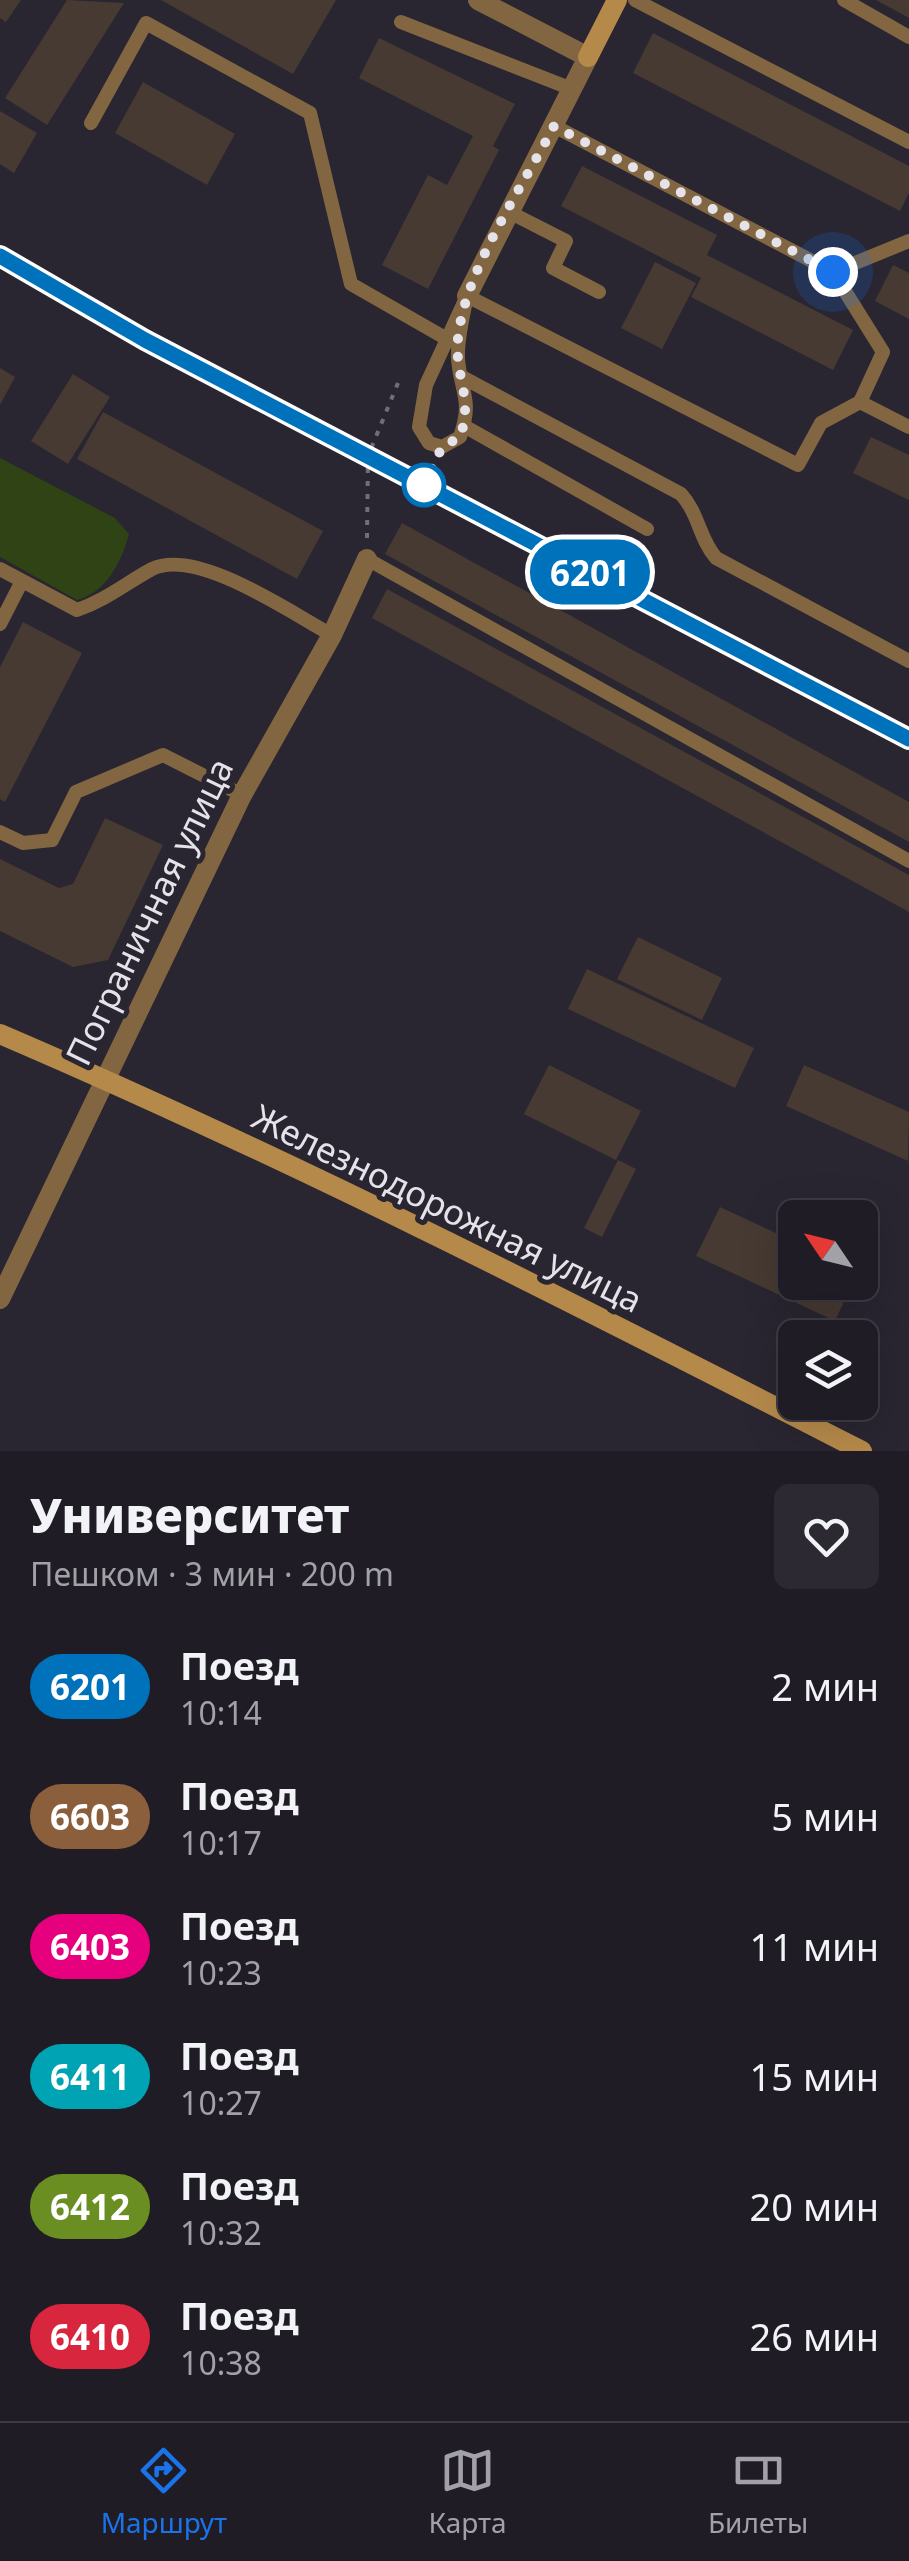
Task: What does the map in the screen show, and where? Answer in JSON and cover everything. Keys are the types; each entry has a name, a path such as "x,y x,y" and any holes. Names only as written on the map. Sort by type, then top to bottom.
{"main road":[{"path":"588,57 617,0"},
{"name":"Железнодорожная улица","path":"0,1034 104,1079 653,1344 862,1451"}],"street":[{"path":"467,296 588,57 478,0"},
{"name":"Пограничная улица","path":"0,1298 242,795 332,635 366,558"}],"lane":[{"path":"635,0 909,142"},
{"path":"844,0 909,37"},
{"path":"400,22 572,88"},
{"path":"91,123 146,23 310,113 350,284 447,339"},
{"path":"467,296 798,466 821,423 860,402 883,352 833,272 554,126"},
{"path":"510,212 566,241 552,268 599,292"},
{"path":"833,272 909,244"},
{"path":"467,296 458,338 468,396 464,426 452,445 442,447 429,443 419,428 426,385 467,296"},
{"path":"462,377 681,494 693,508 701,540 716,558 909,661"},
{"path":"860,402 909,427"},
{"path":"464,426 647,528"},
{"path":"366,558 909,861"},
{"path":"0,569 77,610 109,599 155,568 183,563 226,578 332,635"},
{"path":"0,624 22,581"},
{"path":"0,832 23,843 52,840 76,792 163,755 242,795"}],"path":[{"path":"366,558 368,456 398,383"}],"green space":[{"path":"0,458 115,518 129,534 117,565 96,591 77,600 0,557"}],"building":[{"path":"0,0 21,0 6,22 0,18"},
{"path":"67,0 124,3 47,125 5,98"},
{"path":"161,0 336,0 293,74"},
{"path":"876,0 909,0 909,18"},
{"path":"653,33 909,166 909,193 900,211 633,73"},
{"path":"379,38 515,104 493,146 499,150 428,289 382,265 428,175 447,185 473,136 359,78"},
{"path":"143,82 235,134 207,185 115,133"},
{"path":"0,111 37,133 14,173 0,164"},
{"path":"582,166 717,235 707,255 853,330 833,370 691,297 701,278 561,206"},
{"path":"655,262 696,283 662,349 621,328"},
{"path":"893,265 909,273 909,319 875,301"},
{"path":"0,368 15,377 0,405"},
{"path":"73,374 110,397 68,464 31,441"},
{"path":"103,412 323,531 297,579 77,459"},
{"path":"871,437 909,455 909,500 853,473"},
{"path":"402,523 909,802 909,842 385,554"},
{"path":"387,589 909,875 909,912 372,618"},
{"path":"23,622 82,653 5,802 0,799 0,667"},
{"path":"105,818 163,845 108,960 73,967 0,931 0,859 59,888 73,884"},
{"path":"638,937 722,978 702,1020 617,979"},
{"path":"587,969 754,1048 735,1088 568,1009"},
{"path":"549,1065 641,1111 616,1160 524,1114"},
{"path":"804,1065 909,1112 908,1161 786,1106"},
{"path":"618,1160 636,1169 602,1237 584,1228"},
{"path":"720,1207 778,1234 778,1294 696,1256"},
{"path":"790,1300 845,1300 833,1320"}],"railway":[{"path":"0,256 145,339 909,738"}],"train":[{"name":"6201","path":"0,256 145,340 909,739"}],"route":[{"path":"424,485 442,447 452,445 460,437 465,423 468,396 458,363 458,338 467,296 554,126 833,272"}]}
